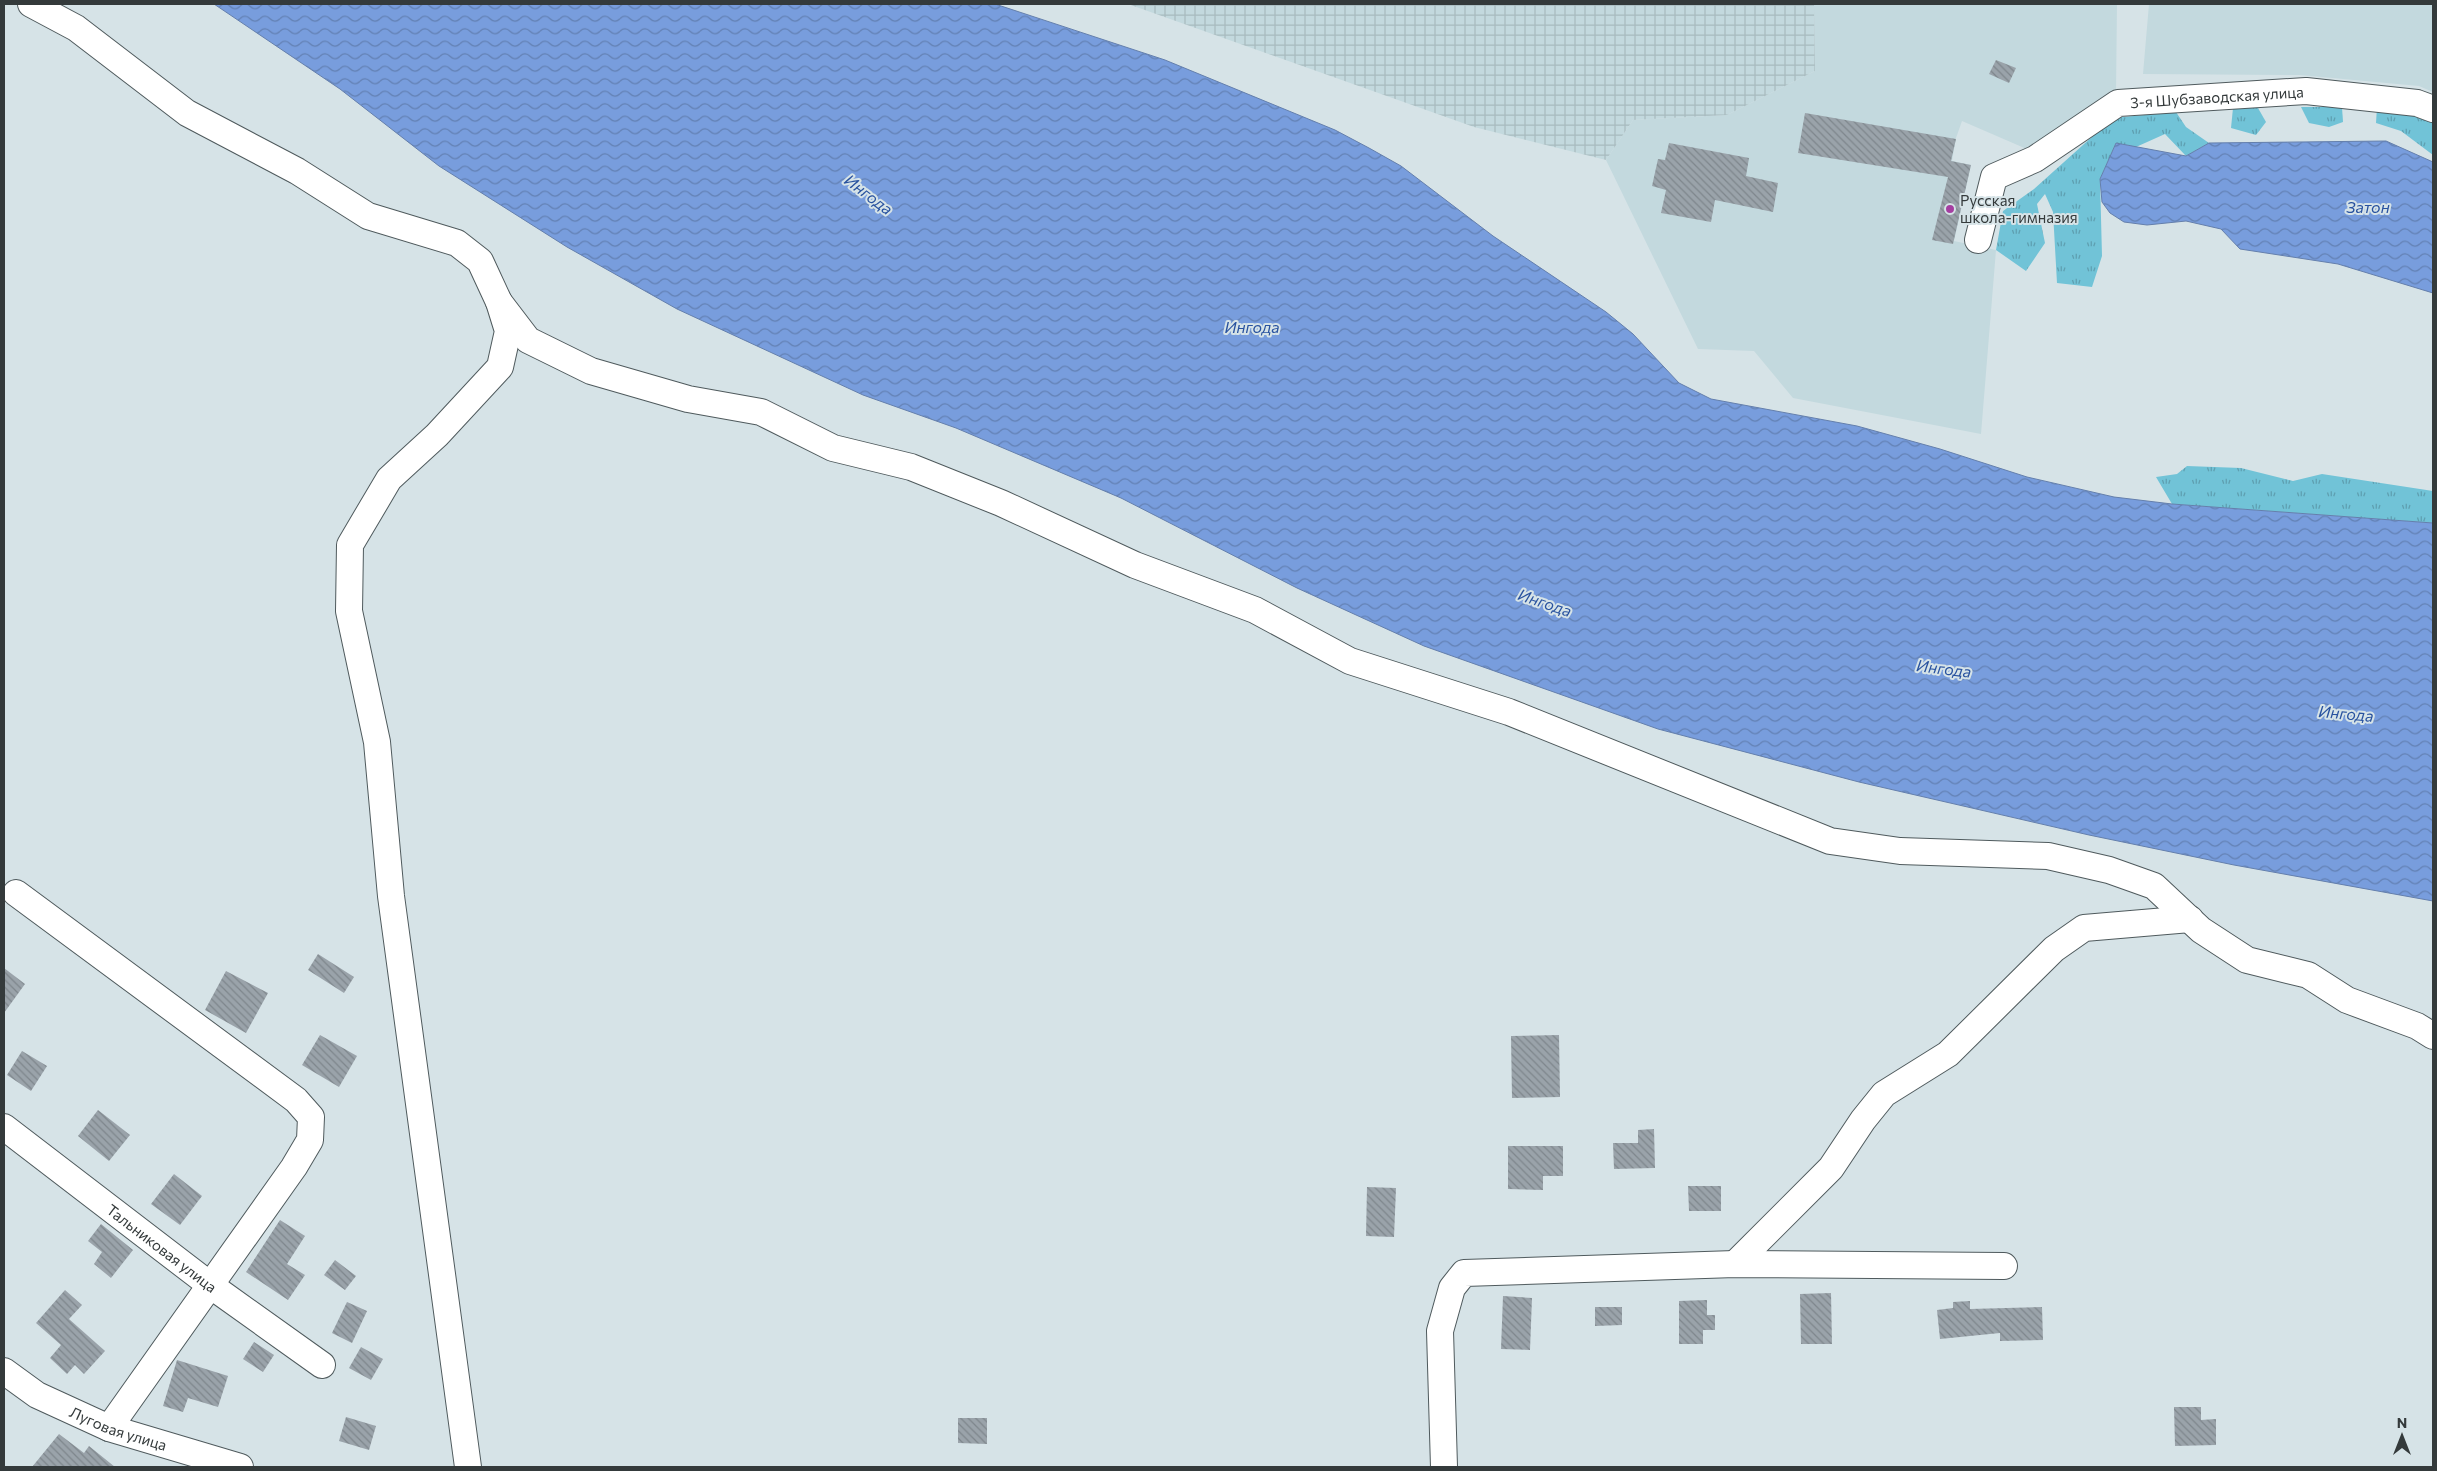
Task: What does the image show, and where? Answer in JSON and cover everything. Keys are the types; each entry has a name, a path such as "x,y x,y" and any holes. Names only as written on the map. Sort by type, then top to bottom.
{"street":[{"path":"31,4 76,28 187,113 297,171 368,216 457,243 480,261 499,302 508,331 500,367 437,435 389,479 350,545 349,611 377,742 391,896 468,1467"},
{"name":"3-я Шубзаводская улица","path":"1978,240 1994,177 2035,159 2118,103 2306,91 2417,102 2433,109"},
{"path":"499,302 528,340 591,371 688,399 761,412 833,448 911,468 1001,503 1135,565 1255,610 1350,661 1509,712 1830,840 1900,851 2048,856 2109,870 2154,886 2202,930 2247,960 2308,975 2347,1000 2417,1026 2433,1036"},
{"path":"16,893 296,1100 311,1117 310,1140 294,1167 109,1428"},
{"path":"1735,1264 1831,1168 1863,1120 1884,1094 1948,1054 2054,949 2084,928 2190,919"},
{"name":"Тальниковая улица","path":"4,1127 210,1285 322,1365"},
{"path":"1444,1467 1440,1331 1452,1288 1464,1273 1735,1264 2004,1266"},
{"name":"Луговая улица","path":"4,1371 37,1395 109,1428 240,1467"}],"shaded area":[{"path":"1128,4 1814,4 1815,71 1727,115 1633,120 1606,160 1474,127"},
{"path":"1814,4 2117,4 2116,93 2029,150 1962,121 1956,138 1952,161 1971,165 1954,241 1996,250 1981,434 1793,398 1754,351 1698,349 1606,160 1633,120 1727,115 1815,71"},
{"path":"2149,4 2433,4 2433,92 2419,86 2300,75 2143,74"}],"green space":[{"path":"2301,107 2342,107 2343,122 2329,127 2309,123"},
{"path":"2377,107 2433,119 2433,155 2401,131 2376,123"},
{"path":"2233,108 2258,108 2266,122 2256,135 2231,128"},
{"path":"2176,112 2186,127 2209,143 2186,156 2165,134 2136,147 2116,143 2100,179 2102,256 2092,287 2057,283 2053,212 2045,194 2037,204 2045,243 2026,271 1996,250 2003,211 2034,189 2113,118"},
{"path":"2187,466 2241,468 2293,481 2322,474 2433,491 2433,523 2172,504 2156,477 2177,474"}],"water":[{"name":"Ингода","path":"214,4 995,4 1165,60 1335,130 1369,148 1401,166 1493,236 1606,312 1633,334 1679,383 1711,399 1857,426 1940,449 2027,477 2114,497 2172,504 2433,523 2433,901 2234,865 2089,835 1859,782 1658,729 1424,646 1297,588 1121,498 956,428 863,395 677,309 567,247 439,166 340,89"},
{"name":"Затон","path":"2386,141 2433,162 2433,293 2338,264 2240,249 2221,229 2186,221 2147,225 2124,222 2110,213 2102,202 2100,179 2116,143 2186,156 2209,143"}],"building":[{"path":"1996,60 2016,68 2009,83 1989,74"},
{"name":"Русская школа-гимназия","path":"1805,113 1956,139 1951,161 1971,165 1953,244 1932,240 1948,177 1798,153"},
{"path":"1669,143 1749,158 1746,176 1778,183 1773,212 1715,200 1711,222 1661,213 1666,190 1652,186 1658,159 1665,160"},
{"path":"318,954 354,977 344,993 308,970"},
{"path":"4,968 25,984 4,1013"},
{"path":"226,971 268,993 246,1033 205,1010"},
{"path":"320,1035 357,1056 339,1087 302,1065"},
{"path":"1559,1035 1560,1097 1512,1098 1511,1036"},
{"path":"22,1051 47,1066 31,1091 7,1075"},
{"path":"98,1110 130,1135 109,1161 78,1136"},
{"path":"1654,1129 1655,1168 1614,1169 1613,1143 1638,1143 1638,1130"},
{"path":"1508,1146 1563,1146 1563,1176 1543,1176 1543,1190 1508,1189"},
{"path":"174,1174 202,1196 180,1225 151,1204"},
{"path":"1688,1186 1721,1186 1721,1211 1689,1211"},
{"path":"1367,1187 1396,1188 1394,1237 1366,1236"},
{"path":"280,1220 305,1236 287,1264 305,1275 288,1300 246,1272"},
{"path":"101,1224 133,1250 111,1278 94,1264 102,1252 88,1241"},
{"path":"335,1260 356,1276 345,1290 324,1275"},
{"path":"65,1290 82,1305 69,1319 105,1351 84,1374 75,1365 67,1374 50,1358 61,1345 36,1323"},
{"path":"1831,1293 1832,1344 1801,1344 1800,1294"},
{"path":"1503,1296 1532,1298 1530,1350 1501,1349"},
{"path":"1707,1300 1707,1315 1715,1315 1715,1330 1703,1330 1703,1344 1679,1344 1679,1301"},
{"path":"1970,1301 1970,1309 2042,1307 2043,1340 2000,1341 2000,1333 1940,1339 1937,1310 1953,1308 1953,1302"},
{"path":"347,1302 367,1311 352,1343 332,1333"},
{"path":"1595,1307 1622,1307 1622,1325 1595,1326"},
{"path":"254,1342 274,1355 263,1372 243,1359"},
{"path":"361,1347 383,1359 371,1380 349,1368"},
{"path":"177,1360 228,1376 218,1407 188,1398 183,1412 163,1406"},
{"path":"2174,1407 2201,1407 2201,1420 2216,1419 2216,1445 2175,1446"},
{"path":"346,1417 376,1426 369,1450 339,1441"},
{"path":"958,1418 987,1418 987,1444 958,1443"},
{"path":"59,1434 84,1453 89,1446 115,1467 32,1467"}],"place":[{"name":"Русская школа-гимназия","path":"1950,209"}]}
